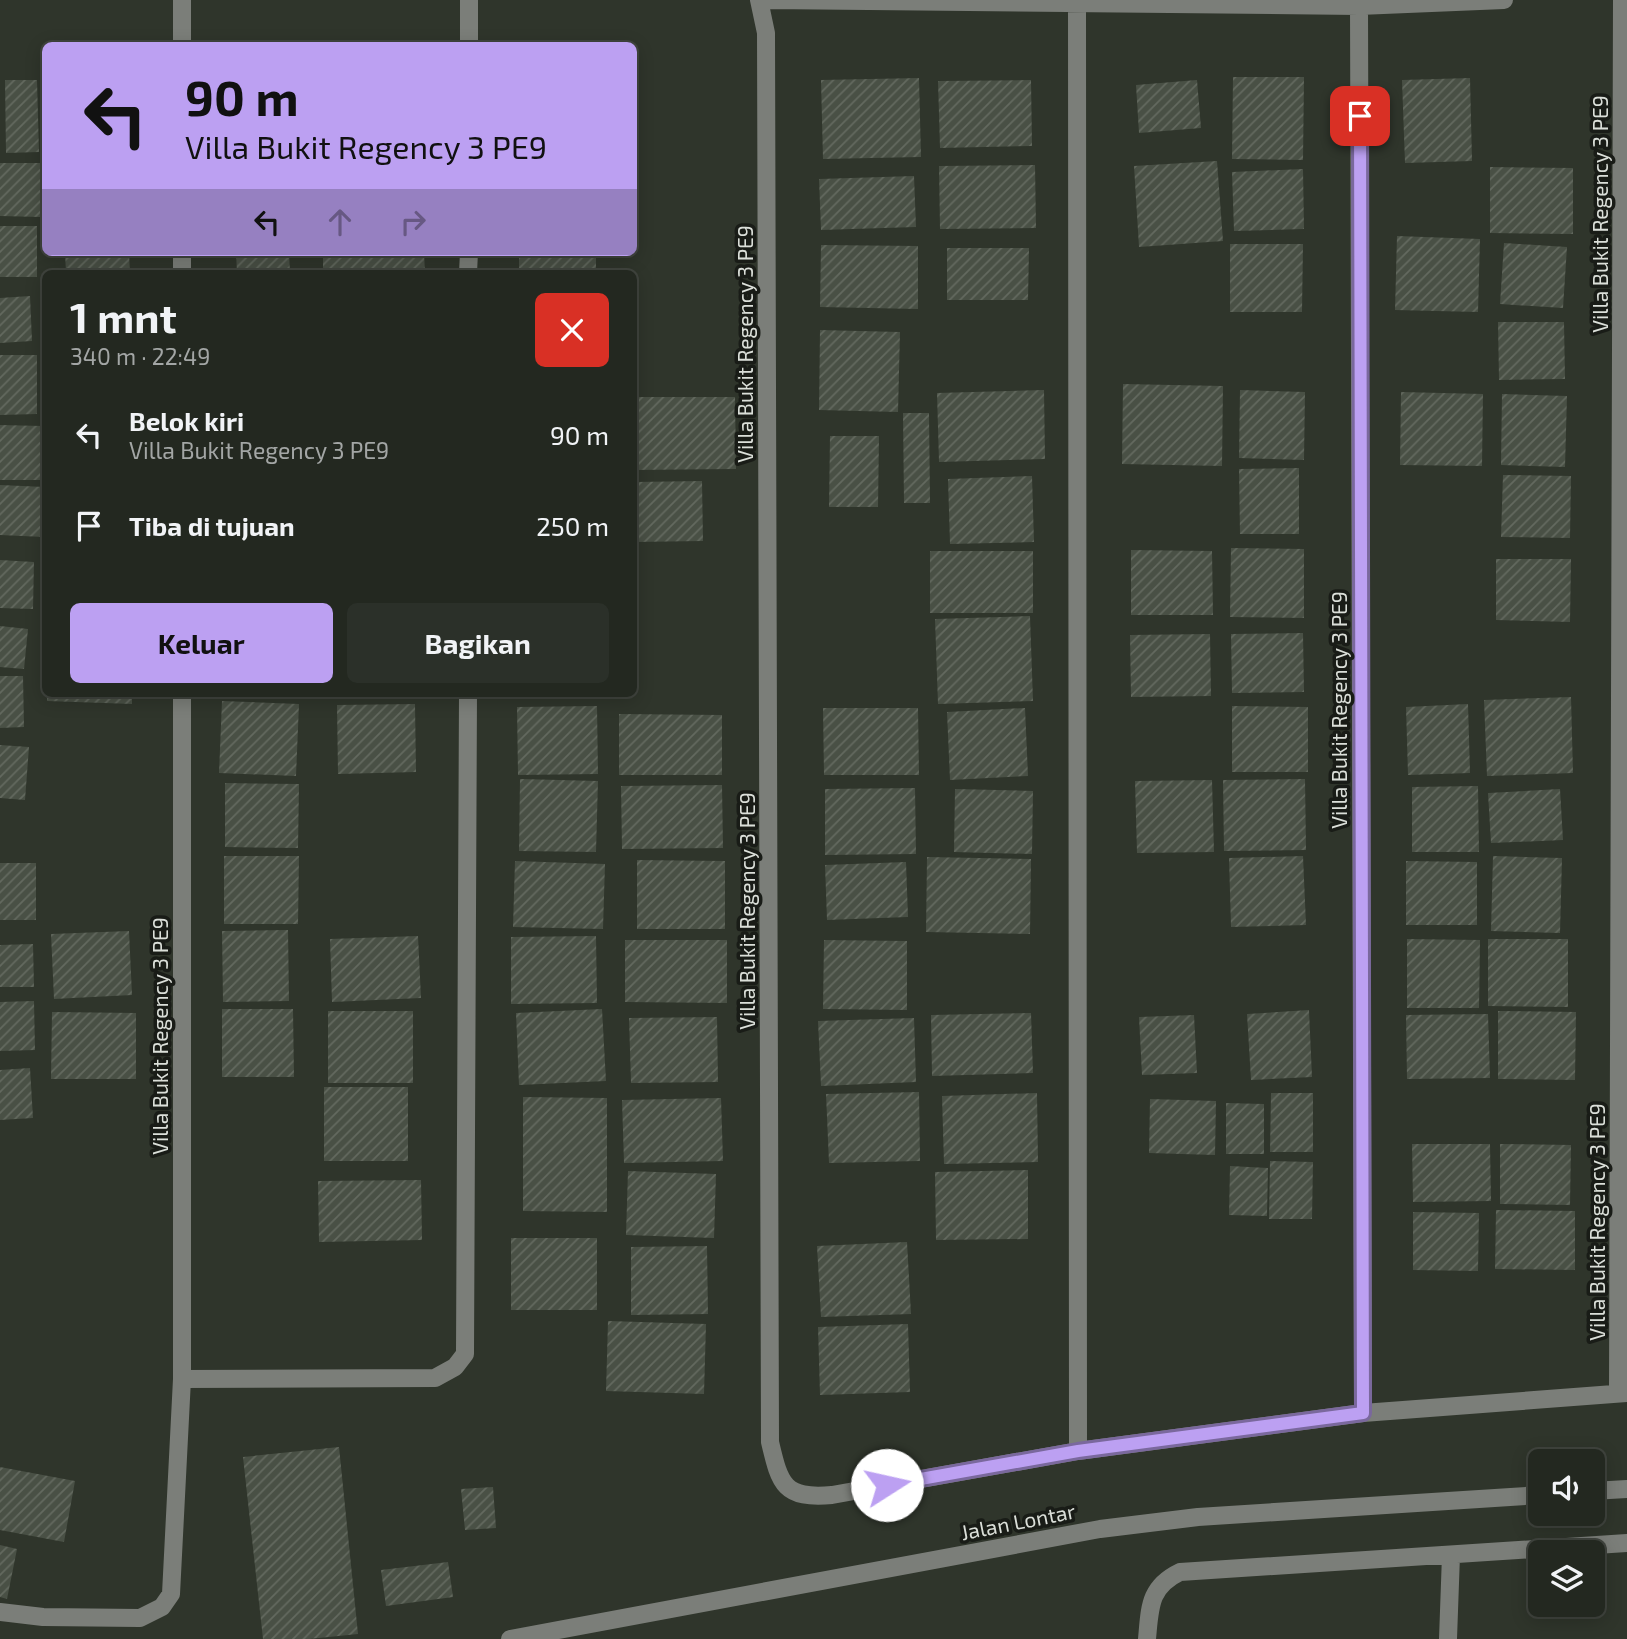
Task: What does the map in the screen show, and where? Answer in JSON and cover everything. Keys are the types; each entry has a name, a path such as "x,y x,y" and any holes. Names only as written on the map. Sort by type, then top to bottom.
{"street":[{"path":"182,0 182,42"},
{"path":"469,0 469,42"},
{"name":"Villa Bukit Regency 3 PE9","path":"759,0 766,33 770,1442 778,1473 786,1488 805,1497 832,1495 1078,1451 1363,1413 1623,1393 1622,0"},
{"path":"769,0 1359,6 1504,0"},
{"name":"Villa Bukit Regency 3 PE9","path":"766,33 775,0"},
{"path":"1077,5 1078,1451"},
{"name":"Villa Bukit Regency 3 PE9","path":"1359,6 1363,1413"},
{"name":"Villa Bukit Regency 3 PE9","path":"0,1612 43,1617 140,1618 162,1607 171,1594 182,1380 182,697"},
{"path":"182,1380 435,1378 455,1367 465,1354 468,697"},
{"path":"1605,1490 1627,1489"},
{"name":"Jalan Lontar","path":"510,1639 1100,1529 1198,1517 1528,1496"},
{"path":"1147,1639 1153,1598 1161,1581 1180,1572 1627,1543"},
{"path":"1448,1639 1451,1555"}],"building":[{"path":"1233,77 1304,77 1303,160 1232,159"},
{"path":"919,78 921,157 823,159 821,80"},
{"path":"1470,78 1472,161 1405,163 1402,80"},
{"path":"5,80 37,80 39,152 6,153"},
{"path":"1031,80 1032,146 940,148 938,81"},
{"path":"1197,80 1201,128 1139,133 1136,85"},
{"path":"1217,161 1223,241 1139,247 1134,166"},
{"path":"0,163 40,163 40,217 0,216"},
{"path":"1035,165 1036,228 940,229 939,166"},
{"path":"1490,167 1573,168 1573,234 1490,233"},
{"path":"1303,169 1304,229 1234,231 1232,172"},
{"path":"914,176 916,227 821,230 819,179"},
{"path":"0,226 37,226 37,277 0,277"},
{"path":"1397,236 1480,239 1478,312 1395,310"},
{"path":"1504,243 1567,247 1563,308 1500,304"},
{"path":"1230,244 1303,244 1302,312 1230,312"},
{"path":"821,245 918,246 918,309 820,307"},
{"path":"947,248 1029,248 1028,300 947,300"},
{"path":"65,256 129,256 130,270 66,270"},
{"path":"236,256 289,256 290,270 237,270"},
{"path":"323,256 424,256 425,270 323,270"},
{"path":"519,256 596,256 596,270 519,270"},
{"path":"30,296 32,341 0,343 0,298"},
{"path":"1498,322 1564,322 1565,379 1499,380"},
{"path":"820,330 900,332 898,412 819,410"},
{"path":"0,355 37,355 37,414 0,415"},
{"path":"1123,384 1223,386 1222,466 1122,464"},
{"path":"1044,390 1045,459 939,462 937,393"},
{"path":"1240,390 1305,392 1304,460 1239,458"},
{"path":"1401,392 1483,394 1482,466 1400,465"},
{"path":"1502,394 1567,396 1565,467 1501,465"},
{"path":"637,397 735,397 736,469 637,470"},
{"path":"903,413 929,413 930,503 904,503"},
{"path":"0,425 42,426 42,480 0,480"},
{"path":"830,436 879,436 878,507 829,507"},
{"path":"1299,468 1299,534 1240,534 1239,469"},
{"path":"1503,475 1571,476 1570,538 1501,537"},
{"path":"1032,476 1034,542 950,544 948,479"},
{"path":"702,481 703,541 637,542 637,482"},
{"path":"0,485 42,487 42,537 0,535"},
{"path":"1231,548 1304,549 1304,618 1230,617"},
{"path":"1131,550 1212,551 1213,615 1131,615"},
{"path":"930,551 1033,551 1033,613 930,613"},
{"path":"1496,559 1571,559 1570,622 1496,620"},
{"path":"0,560 34,562 33,609 0,608"},
{"path":"1030,616 1033,701 938,704 935,619"},
{"path":"0,626 28,629 24,669 0,667"},
{"path":"1303,633 1304,692 1232,693 1231,634"},
{"path":"1210,634 1211,696 1131,697 1130,635"},
{"path":"0,676 23,676 24,727 0,728"},
{"path":"47,697 132,697 132,704 47,701"},
{"path":"1571,697 1573,773 1487,776 1484,700"},
{"path":"222,701 299,704 296,776 219,773"},
{"path":"415,704 416,772 338,774 337,705"},
{"path":"1468,704 1470,773 1408,775 1406,707"},
{"path":"597,706 598,774 518,775 517,707"},
{"path":"1232,706 1308,707 1308,772 1232,772"},
{"path":"823,708 918,708 919,775 824,775"},
{"path":"1025,708 1028,776 950,780 947,712"},
{"path":"619,714 722,715 722,775 619,775"},
{"path":"0,745 29,747 25,800 0,798"},
{"path":"520,779 598,781 596,852 519,851"},
{"path":"1305,779 1306,850 1224,851 1223,780"},
{"path":"1212,780 1214,852 1137,853 1135,781"},
{"path":"225,783 299,784 298,848 225,847"},
{"path":"722,785 723,848 622,849 621,786"},
{"path":"1478,786 1479,852 1412,852 1412,787"},
{"path":"915,788 916,854 825,855 825,789"},
{"path":"955,789 1033,791 1032,854 954,852"},
{"path":"1560,789 1563,840 1491,843 1488,793"},
{"path":"224,856 299,856 298,924 224,924"},
{"path":"1303,856 1306,925 1231,927 1229,858"},
{"path":"1493,856 1562,858 1560,933 1491,931"},
{"path":"927,857 1031,859 1030,934 926,932"},
{"path":"637,860 725,861 725,929 637,929"},
{"path":"515,861 605,864 603,929 513,927"},
{"path":"1406,861 1477,862 1477,925 1406,925"},
{"path":"906,862 908,917 827,920 825,865"},
{"path":"0,863 36,863 36,920 0,920"},
{"path":"288,930 289,1001 223,1002 222,931"},
{"path":"129,931 132,995 54,999 51,934"},
{"path":"418,936 421,998 332,1002 330,939"},
{"path":"596,936 597,1003 511,1004 511,937"},
{"path":"1407,939 1480,940 1479,1008 1407,1008"},
{"path":"1488,939 1568,939 1568,1007 1488,1006"},
{"path":"625,940 727,940 727,1003 625,1002"},
{"path":"824,940 907,941 907,1010 823,1009"},
{"path":"33,944 34,987 0,987 0,945"},
{"path":"34,1001 35,1050 0,1051 0,1002"},
{"path":"222,1009 293,1009 294,1077 222,1077"},
{"path":"602,1009 606,1081 519,1085 516,1013"},
{"path":"1309,1010 1312,1077 1251,1080 1247,1014"},
{"path":"328,1011 413,1011 413,1083 328,1083"},
{"path":"1498,1011 1576,1012 1575,1080 1498,1079"},
{"path":"52,1012 136,1013 136,1079 51,1079"},
{"path":"1031,1013 1033,1073 932,1076 931,1015"},
{"path":"1488,1014 1490,1078 1407,1079 1406,1015"},
{"path":"1194,1015 1197,1073 1142,1075 1139,1017"},
{"path":"717,1017 718,1082 631,1083 629,1018"},
{"path":"914,1018 916,1082 821,1086 818,1021"},
{"path":"30,1068 33,1118 0,1120 0,1070"},
{"path":"324,1087 408,1087 408,1161 324,1161"},
{"path":"919,1092 920,1161 829,1163 826,1094"},
{"path":"1037,1093 1038,1162 944,1164 942,1096"},
{"path":"1271,1093 1313,1093 1313,1152 1270,1152"},
{"path":"523,1097 607,1098 607,1212 523,1211"},
{"path":"721,1098 723,1161 624,1163 622,1100"},
{"path":"1150,1099 1216,1101 1215,1155 1149,1153"},
{"path":"1226,1103 1264,1104 1264,1154 1226,1154"},
{"path":"1412,1144 1490,1144 1491,1201 1413,1202"},
{"path":"1500,1144 1571,1145 1570,1205 1500,1204"},
{"path":"1270,1161 1313,1162 1312,1219 1269,1219"},
{"path":"1230,1166 1268,1168 1267,1216 1229,1215"},
{"path":"1028,1170 1028,1239 936,1240 935,1172"},
{"path":"628,1171 716,1174 714,1238 626,1235"},
{"path":"421,1180 422,1240 319,1242 318,1181"},
{"path":"1496,1210 1575,1211 1575,1270 1495,1269"},
{"path":"1413,1212 1479,1213 1478,1271 1413,1270"},
{"path":"511,1238 597,1238 597,1310 511,1310"},
{"path":"907,1242 911,1314 821,1317 817,1246"},
{"path":"707,1246 708,1314 631,1315 631,1247"},
{"path":"608,1321 706,1324 704,1394 606,1391"},
{"path":"908,1324 910,1392 820,1395 818,1327"},
{"path":"339,1447 358,1634 309,1639 263,1639 243,1457"},
{"path":"0,1467 75,1481 64,1542 0,1530"},
{"path":"493,1487 496,1528 465,1530 461,1489"},
{"path":"0,1545 17,1549 7,1599 0,1597"},
{"path":"448,1562 453,1597 386,1606 381,1570"}],"route":[{"path":"887,1485 1078,1451 1363,1413 1360,116"}]}
